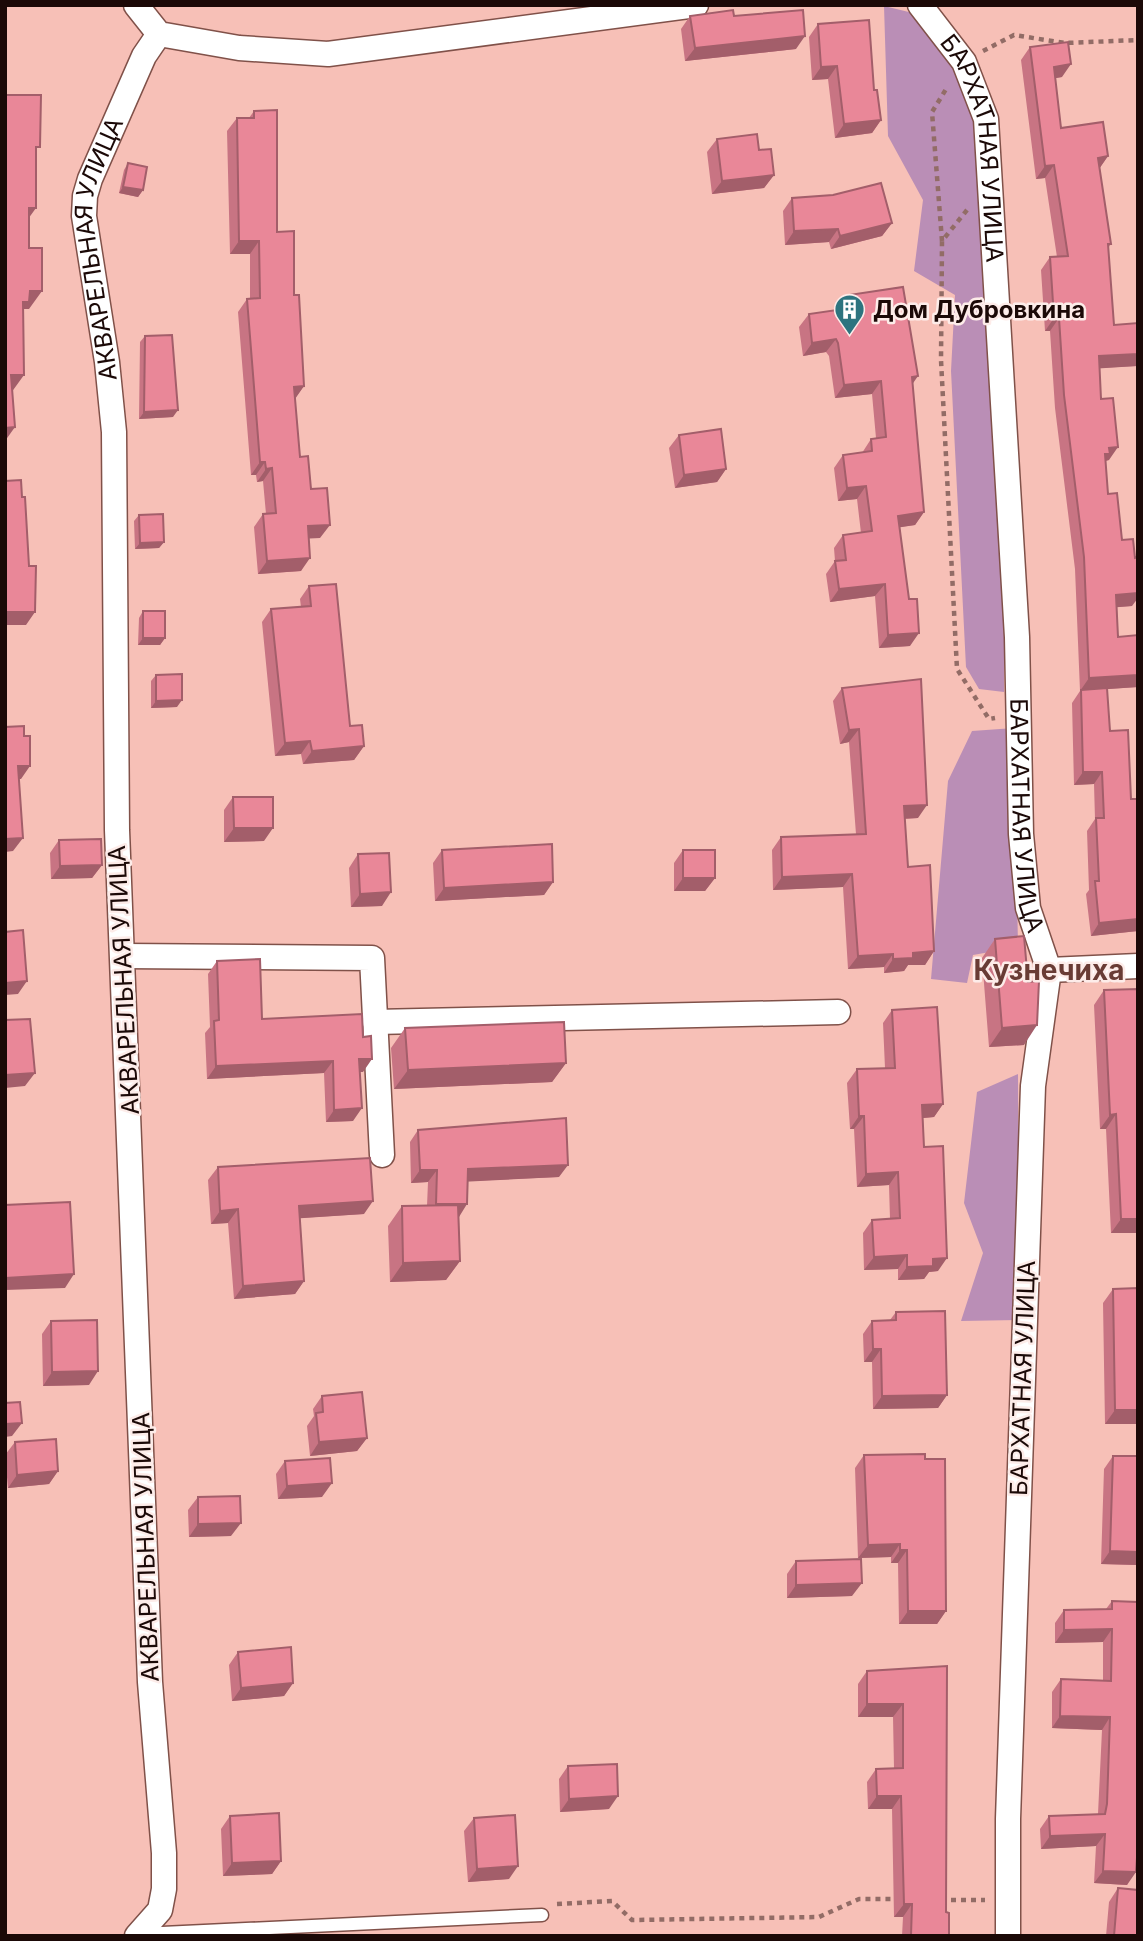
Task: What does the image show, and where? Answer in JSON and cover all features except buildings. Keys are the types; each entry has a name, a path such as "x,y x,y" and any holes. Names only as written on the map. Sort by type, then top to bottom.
{"street":[{"path":"136,5 159,34 239,48 328,54 696,5"},
{"name":"БАРХАТНАЯ УЛИЦА","path":"920,5 964,62 986,119 1020,715 1021,834 1028,908 1049,970 1033,1086 1008,1936"},
{"name":"АКВАРЕЛЬНАЯ УЛИЦА","path":"140,1935 160,1910 164,1889 164,1853 150,1682 117,830 114,432 107,362 84,216 85,196 144,55 159,34"},
{"path":"123,956 372,958 382,1155"},
{"path":"1049,970 1138,966"},
{"path":"375,1022 838,1012"}],"lane":[{"path":"140,1935 542,1915"}],"path":[{"path":"1020,715 989,719 957,669 941,360 942,241 932,112 964,62 1014,34 1065,43 1138,40"},
{"path":"942,241 990,182"},
{"path":"542,1915 556,1904 612,1901 632,1920 819,1917 859,1899 899,1899"},
{"path":"940,1900 1008,1901"}],"shaded area":[{"path":"884,6 917,14 964,79 980,129 1004,514 1004,692 979,689 966,667 951,371 955,295 914,271 923,200 888,136"},
{"path":"1014,728 1018,947 973,955 967,983 931,979 948,781 972,731"},
{"path":"1018,1074 1019,1320 961,1321 983,1253 964,1203 977,1092"}],"place":[{"name":"Дом Дубровкина","path":"850,337"}],"district":[{"name":"Кузнечиха","path":"1049,970"}]}
